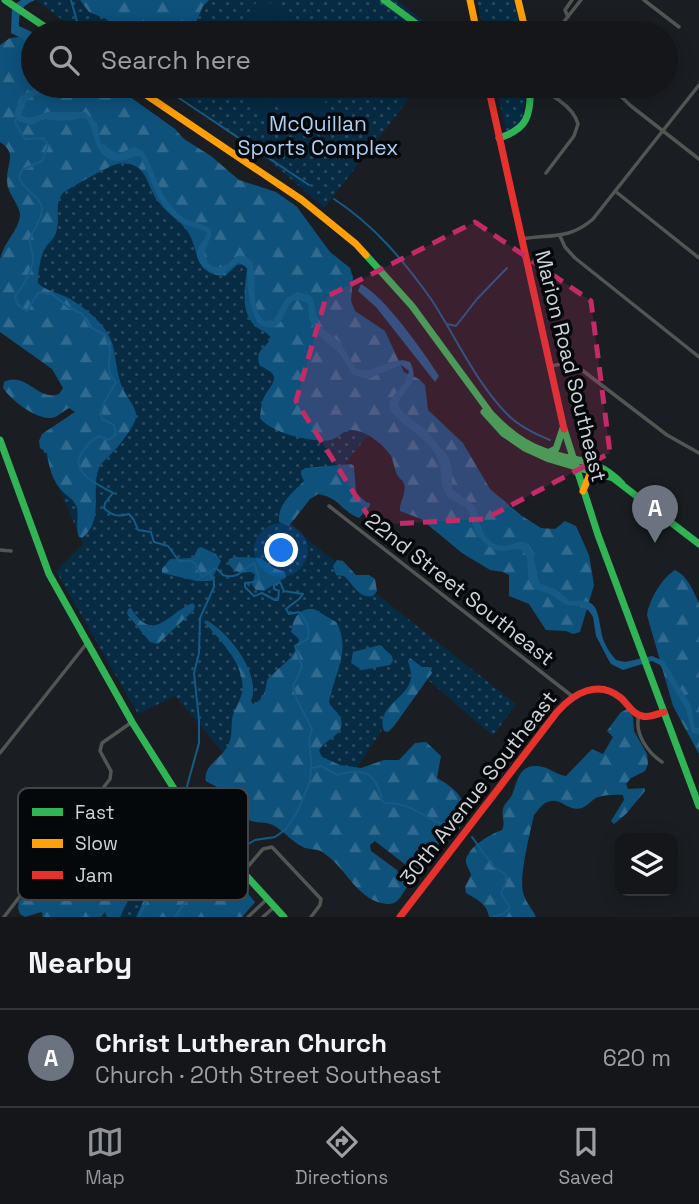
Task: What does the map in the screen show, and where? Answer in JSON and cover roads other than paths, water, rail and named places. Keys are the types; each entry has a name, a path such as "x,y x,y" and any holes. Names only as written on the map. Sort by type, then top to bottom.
{"street":[{"path":"5,0 36,21"},
{"path":"384,0 413,21"},
{"path":"470,0 474,21"},
{"path":"520,0 524,21"},
{"path":"568,17 565,9 572,0"},
{"path":"565,21 581,0"},
{"path":"644,0 671,21"},
{"path":"521,239 560,236 583,227 699,85"},
{"path":"151,98 294,194 343,232 398,288 500,424 526,444 608,475 699,544"},
{"name":"Marion Road Southeast","path":"491,98 549,366 574,463 699,806"},
{"path":"499,138 523,128 529,98"},
{"path":"546,173 574,136 578,124 572,112 555,98"},
{"path":"624,98 699,159"},
{"path":"615,191 699,258"},
{"path":"560,236 575,258 699,357"},
{"path":"549,366 567,363 578,366 667,435 699,453"},
{"path":"456,368 485,413 504,435 533,454 608,470 622,484"},
{"path":"548,453 556,449 563,425"},
{"path":"0,442 49,574 86,643 172,788"},
{"path":"583,491 590,474 595,471"},
{"name":"22nd Street Southeast","path":"329,506 572,696"},
{"path":"0,550 11,551"},
{"path":"0,753 86,643"},
{"name":"30th Avenue Southeast","path":"400,917 572,696 589,689 607,690 619,696 639,715"},
{"path":"662,762 652,754 637,726 639,715 649,717 664,712"},
{"path":"103,788 110,779 111,771 101,754 100,745 132,722"},
{"path":"248,866 263,849 272,847 320,899 320,905 311,917"},
{"path":"248,879 284,917"},
{"path":"4,917 18,899"},
{"path":"248,917 267,899"},
{"path":"263,917 274,907"}],"waterway":[{"path":"71,0 77,21"},
{"path":"179,98 309,185"},
{"path":"17,118 15,122 25,139 43,138 48,145 42,161 22,170 19,177 41,203 42,208 30,239 32,266 15,296 16,301 27,311 38,293 52,294 82,314 90,327 105,335 110,348 109,372 116,382 101,412 102,419 114,425 116,434 109,440 99,436 88,444 79,459 82,472 113,493 105,503 104,508 107,511 115,515 129,514 138,530 151,532 154,542 168,546 179,561 191,561 202,577 216,568 223,575 233,576 254,563 259,578 255,582 245,583 245,587 254,596 262,593 278,600 279,591 274,589 274,585 280,582 284,591 303,594 286,609 289,614 299,612 308,632 308,639 295,646 302,667 293,686 312,729 309,740 310,782 286,829 275,837 255,840 248,844"},
{"path":"334,199 375,232 410,271 431,299 486,389 508,415 533,433 550,440"},
{"path":"447,324 456,326 507,268"},
{"path":"187,788 199,743 194,673 199,653 200,618 214,587 210,574"},
{"path":"312,768 321,766 338,775 362,772 373,778 385,803 406,806 437,822 459,828"},
{"path":"472,837 493,866 506,875 501,893 510,908 493,917"},
{"path":"139,917 147,900"},
{"path":"175,917 187,900"}],"place":[{"name":"Christ Lutheran Church","path":"655,543"}],"park label":[{"name":"McQuillan Sports Complex","path":"318,135"}]}
